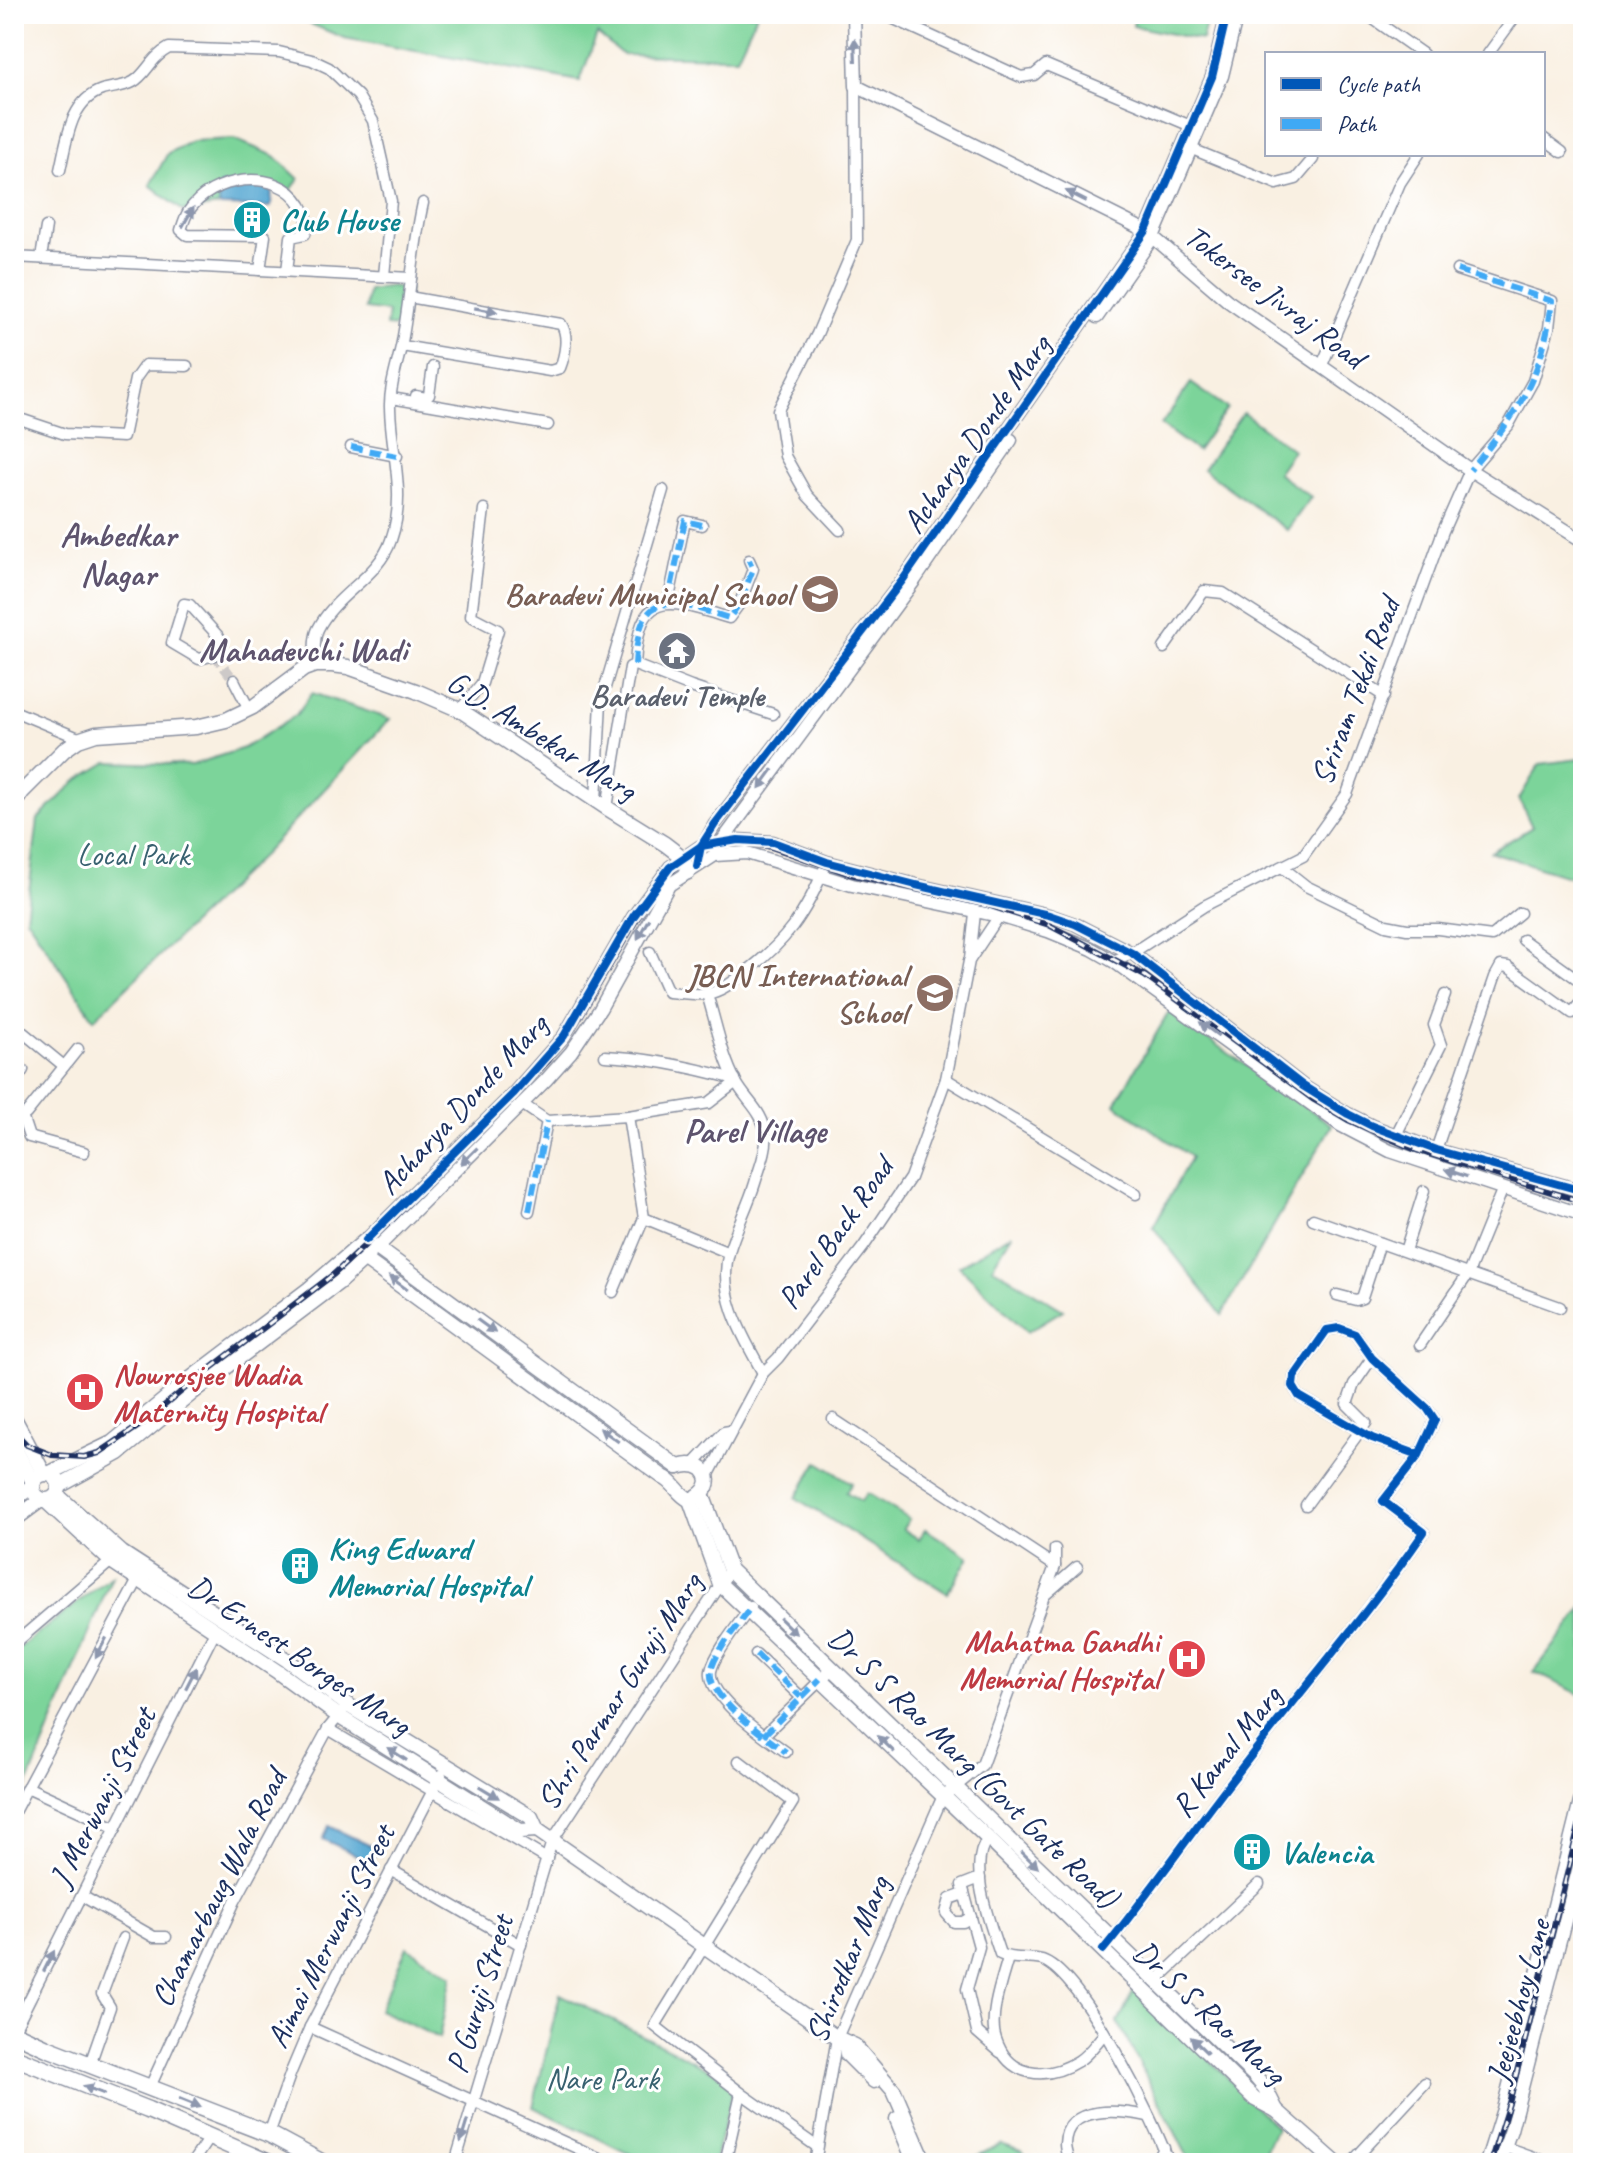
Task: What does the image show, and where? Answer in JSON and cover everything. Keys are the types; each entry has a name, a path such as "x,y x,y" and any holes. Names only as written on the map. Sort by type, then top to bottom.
{"highway":[{"path":"14,2031 269,2134 323,2163"},
{"path":"14,2057 269,2163"}],"main road":[{"path":"14,804 64,750 81,739 116,731 196,727 226,720 283,687 293,675 315,665"},
{"name":"G.D. Ambekar Marg","path":"315,665 348,667 460,710 602,805 644,829 689,865"},
{"path":"359,1255 663,1477 675,1474 695,1463 701,1466 708,1487 696,1497 681,1496 675,1474 371,1244"},
{"name":"Acharya Donde Marg","path":"14,1520 116,1448 309,1289 371,1244"},
{"path":"14,1418 39,1479 35,1495 51,1495 56,1478 39,1479"},
{"path":"14,1447 39,1479"},
{"name":"Acharya Donde Marg","path":"14,1500 39,1479 116,1448"},
{"name":"Dr Ernest Borges Marg","path":"51,1495 116,1557 282,1666 343,1710 435,1786 520,1831 537,1830"},
{"name":"Dr S S Rao Marg (Govt Gate Road)","path":"696,1497 730,1570 955,1785 1108,1945 1156,1981 1255,2076 1276,2110 1336,2163"},
{"name":"Dr S S Rao Marg","path":"696,1497 720,1584 942,1798 1108,1945 1255,2099 1276,2110"},
{"name":"Dr Ernest Borges Marg","path":"194,1608 215,1631 282,1666"},
{"name":"Dr Ernest Borges Marg","path":"343,1710 531,1817 537,1830 552,1841 842,2041 847,2054 886,2093 925,2163"},
{"name":"Dr Ernest Borges Marg","path":"910,2140 915,2163"}],"street":[{"path":"840,530 807,495 785,456 780,441 778,410 817,334 857,240 854,14"},
{"path":"883,14 1021,77 1034,75 1046,65 1195,128"},
{"name":"Acharya Donde Marg","path":"371,1244 495,1121 564,1036 616,946 660,879 718,849 914,581 1150,234 1192,149 1227,14"},
{"name":"Acharya Donde Marg","path":"1150,234 1195,128 1222,76 1237,14"},
{"path":"1366,14 1420,52"},
{"path":"1489,52 1517,14"},
{"path":"60,170 72,121 83,100 100,91 130,84 140,77 158,53 169,48 279,52 312,60 329,68 358,96 373,121 391,201 384,276"},
{"name":"Tokersee Jivraj Road","path":"856,86 1150,234 1228,301 1470,470 1583,541"},
{"path":"1545,139 1562,152"},
{"path":"1192,149 1277,184 1296,179 1313,159"},
{"path":"1322,365 1400,183 1418,156"},
{"path":"260,270 265,236 187,235 181,230 189,211 216,188 257,178 280,185 295,196 308,217 308,226 305,234 291,237 287,271"},
{"path":"398,379 413,253 423,203"},
{"path":"41,258 46,227"},
{"path":"14,257 411,278"},
{"name":"Sriram Tekdi Road","path":"1113,961 1132,953 1204,906 1303,856 1347,794 1443,531 1470,470 1508,426 1533,381 1549,328 1552,301 1457,270"},
{"path":"402,346 550,371 560,368 563,359 565,334 561,324 409,297"},
{"name":"Acharya Donde Marg","path":"495,1121 522,1104 571,1052 600,1009 669,885 689,865 754,772 902,581 1072,345"},
{"path":"14,417 65,434 123,437 135,379 145,365 187,366"},
{"path":"315,665 316,631 331,609 380,561 390,545 399,503 393,398 402,365"},
{"path":"422,400 429,395 433,367"},
{"path":"393,398 422,400 548,425"},
{"path":"351,447 397,456"},
{"path":"602,805 601,701 663,490"},
{"path":"460,710 482,683 498,630 471,616 484,509"},
{"path":"668,603 685,521 702,525"},
{"path":"602,805 628,672 635,665 637,635 642,619 656,605 668,603 729,618 740,603 753,569 749,560"},
{"path":"1164,648 1204,591 1210,590 1223,593 1384,696"},
{"path":"184,604 190,605 219,637 222,647 215,655 199,659 172,643 184,604"},
{"path":"635,665 773,714"},
{"path":"234,680 249,709"},
{"path":"14,711 81,739"},
{"path":"718,849 738,840 773,842 827,862 976,904 1075,924 1132,953 1303,1086 1340,1125 1390,1151 1583,1215"},
{"name":"Acharya Donde Marg","path":"701,846 747,853 915,899 976,904"},
{"path":"650,952 668,992 707,994 725,987 767,957 803,913 827,862"},
{"path":"1282,867 1306,886 1386,925 1492,936 1520,913"},
{"path":"976,904 999,916 1048,931 1113,961 1320,1103 1436,1150 1583,1191"},
{"path":"969,961 976,904"},
{"name":"Parel Back Road","path":"707,1478 763,1373 778,1358 864,1246 910,1178 946,1079 969,961 999,916"},
{"path":"1523,940 1583,983"},
{"path":"616,946 629,954"},
{"path":"1436,1150 1501,966 1508,967 1572,1013 1583,1000"},
{"path":"707,994 735,1080 763,1119 767,1138 753,1189 729,1253 725,1289 742,1335 763,1373"},
{"path":"1396,1135 1441,1045 1434,1025 1445,995"},
{"path":"14,1025 64,1066"},
{"path":"78,1049 18,1116 29,1137 84,1152"},
{"path":"605,1056 678,1063 735,1080"},
{"path":"14,1061 23,1070 14,1084"},
{"path":"946,1079 1136,1194"},
{"path":"522,1104 547,1121 628,1116 709,1103 735,1080"},
{"path":"613,1292 644,1218 628,1116"},
{"path":"529,1211 547,1121"},
{"path":"1420,1345 1468,1274 1503,1188"},
{"path":"1405,1251 1424,1191"},
{"path":"644,1218 729,1253"},
{"path":"1313,1219 1560,1307"},
{"path":"1337,1295 1356,1300 1362,1298 1380,1243"},
{"path":"1339,1328 1355,1334 1372,1358 1427,1408 1435,1420 1419,1455 1361,1431 1299,1396 1293,1386 1294,1377 1327,1330 1339,1328"},
{"path":"1306,1505 1366,1423 1347,1404 1354,1384 1372,1358"},
{"path":"833,1419 1055,1566"},
{"name":"Parel Back Road","path":"695,1463 724,1432 730,1431"},
{"name":"R Kamal Marg","path":"1108,1945 1424,1532 1383,1501 1419,1455"},
{"name":"Shirodkar Marg","path":"815,2163 816,2146 842,2041 942,1798 982,1765 1055,1566 1055,1549"},
{"path":"14,1644 116,1557"},
{"path":"1045,1595 1077,1567"},
{"name":"Shri Parmar Guruji Marg","path":"552,1841 730,1570"},
{"path":"14,1812 141,1573"},
{"path":"758,1597 730,1635 711,1671 712,1687 725,1702 786,1752"},
{"name":"J Merwanji Street","path":"14,2031 215,1631"},
{"path":"756,1654 801,1697"},
{"path":"764,1735 832,1669"},
{"name":"Chamarbaug Wala Road","path":"150,2087 235,1901 328,1729 343,1710"},
{"path":"328,1729 435,1786 547,1859"},
{"path":"739,1761 793,1802 655,2026 816,2146"},
{"name":"Aimai Merwanji Street","path":"269,2134 310,2027 446,1766"},
{"path":"27,1787 116,1828"},
{"path":"1487,2163 1583,1790"},
{"name":"P Guruji Street","path":"455,2163 552,1841"},
{"path":"992,1843 979,1865 981,1892 1000,1954 1008,1958 1042,1960 1064,1974 1092,2012 1148,2116 1169,2163"},
{"name":"Jeejeebhoy Lane","path":"1499,2163 1583,1851"},
{"path":"391,1870 521,1945"},
{"path":"980,1878 962,1885 979,1947 967,1989 977,2032 1007,2059"},
{"path":"1156,1981 1259,1884"},
{"path":"1559,1887 1573,1891"},
{"path":"964,1894 950,1899 946,1913 954,1922 963,1922 971,1917"},
{"path":"82,1896 154,1937 166,1937"},
{"path":"90,2064 110,2007 102,1994 123,1938"},
{"path":"1008,1958 996,2005 995,2037 1011,2065 1033,2074 1060,2070 1081,2060 1104,2034"},
{"path":"310,2027 609,2163"},
{"path":"1351,2163 1425,2083"},
{"path":"725,2163 741,2093"},
{"path":"1069,2163 1065,2143 1072,2125 1095,2111 1121,2110 1148,2116"},
{"path":"192,2163 210,2136"},
{"path":"1505,2147 1530,2160 1550,2163"},
{"path":"1156,2163 1164,2148"}],"green space":[{"path":"287,14 757,14 737,57 623,55 597,34 580,81 344,38"},
{"path":"1135,14 1208,14 1202,40 1133,26"},
{"path":"234,139 275,156 299,179 288,194 272,186 220,185 219,206 183,211 150,185 168,153 192,141"},
{"path":"391,286 409,289 402,327 386,326 388,312 365,309 368,290"},
{"path":"1191,383 1227,408 1197,451 1161,425"},
{"path":"1243,413 1293,450 1277,473 1311,497 1287,530 1203,469"},
{"name":"Local Park","path":"312,693 390,719 265,853 94,1019 26,917 38,819 75,782 108,762 192,765 244,748 296,715"},
{"path":"1579,759 1583,768 1583,883 1491,852 1532,827 1519,799 1540,764"},
{"path":"1169,1012 1332,1125 1222,1315 1153,1227 1191,1157 1115,1104"},
{"path":"1012,1234 992,1267 1063,1310 1027,1332 959,1266"},
{"path":"818,1462 852,1483 846,1492 861,1501 867,1493 909,1519 903,1529 919,1539 925,1529 969,1557 947,1593 796,1498"},
{"path":"112,1576 27,1786 14,1777 14,1652"},
{"path":"1583,1608 1583,1696 1534,1672"},
{"path":"407,1947 452,1976 439,2038 379,2010"},
{"path":"1137,1985 1276,2127 1260,2163 1191,2163 1118,2022"},
{"name":"Nare Park","path":"560,1994 735,2082 714,2163 649,2163 533,2107"},
{"path":"1001,2144 1021,2151 1032,2163 973,2163 975,2157"}],"water":[{"path":"220,184 272,186 271,207 219,206"},
{"path":"329,1826 377,1849 371,1862 323,1839"}],"tunnel":[{"path":"215,655 234,680"}],"railway":[{"path":"14,1431 27,1445 52,1455 84,1457 99,1453 142,1424 334,1274 391,1221 548,1061 580,1016 650,896 664,878 690,855 727,844 752,842 850,874 987,905 1049,925 1145,976 1314,1100 1348,1120 1416,1150 1583,1202"},
{"path":"1490,2163 1509,2103 1583,1811"}],"marked path":[{"path":"1457,270 1552,301 1542,351 1526,393 1502,431 1470,470"},
{"path":"351,447 397,456"},
{"path":"668,603 685,521 702,525"},
{"path":"635,665 643,622 651,611 661,605 690,607 729,618 740,603 753,569 749,560"},
{"path":"529,1211 547,1121"},
{"path":"748,1611 717,1656 711,1671 712,1681 718,1693 739,1716 786,1752"},
{"path":"756,1654 801,1697"},
{"path":"764,1735 820,1679"}],"cycle path":[{"path":"697,866 701,846 715,824 902,581 1146,231 1212,77 1227,14"},
{"path":"366,1240 513,1094 564,1036 633,917 670,867 701,846 738,840 773,842 827,862 1049,915 1075,924 1132,953 1303,1086 1348,1114 1436,1150 1583,1191"},
{"path":"1103,1950 1424,1532 1383,1501 1419,1455 1372,1438 1299,1396 1293,1386 1294,1377 1327,1330 1339,1328 1355,1334 1372,1358 1427,1408 1435,1420 1419,1455"}],"place":[{"name":"Club House","path":"252,220"},
{"name":"Baradevi Municipal School","path":"820,594"},
{"name":"Baradevi Temple","path":"677,651"},
{"name":"JBCN International School","path":"935,993"},
{"name":"Nowrosjee Wadia Maternity Hospital","path":"85,1392"},
{"name":"King Edward Memorial Hospital","path":"300,1566"},
{"name":"Mahatma Gandhi Memorial Hospital","path":"1187,1659"},
{"name":"Valencia","path":"1252,1852"}],"district":[{"name":"Ambedkar Nagar","path":"118,554"},
{"name":"Mahadevchi Wadi","path":"303,649"},
{"name":"Parel Village","path":"755,1130"}]}
